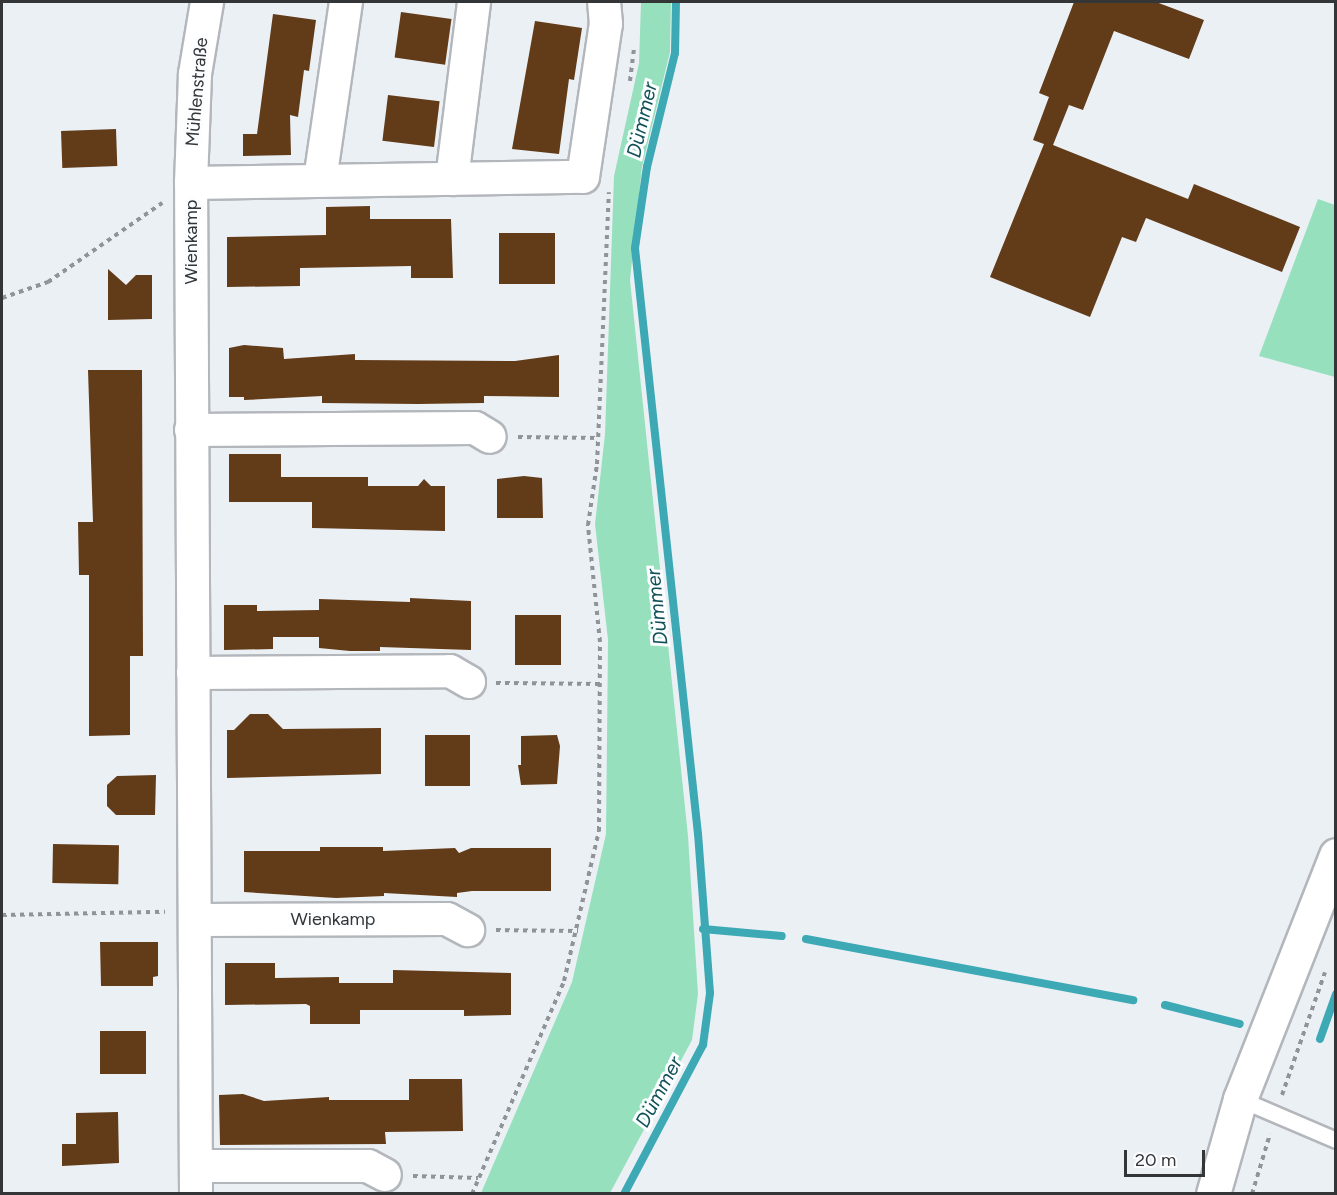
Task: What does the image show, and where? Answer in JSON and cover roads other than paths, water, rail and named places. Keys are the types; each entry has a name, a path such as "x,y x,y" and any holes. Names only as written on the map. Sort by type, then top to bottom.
{"main road":[{"path":"1213,1194 1240,1099 1335,855"}],"street":[{"name":"Mühlenstraße","path":"190,183 195,75 207,2"},
{"path":"320,180 346,2"},
{"path":"452,179 474,2"},
{"name":"Wienkamp","path":"386,1174 369,1166 196,1180 190,183 583,177 606,24 604,2"},
{"path":"191,430 475,428 490,437"},
{"path":"193,673 450,670 468,682"},
{"name":"Wienkamp","path":"196,915 447,919 468,930"}],"lane":[{"path":"1240,1099 1277,1112 1335,1140"}],"waterway":[{"name":"Dümmer","path":"624,1194 703,1045 710,993 698,834 635,248 647,167 675,53 676,2"},
{"path":"703,929 782,936"},
{"path":"806,939 1133,1000"},
{"path":"1320,1039 1336,994"},
{"path":"1165,1005 1240,1024"}]}
